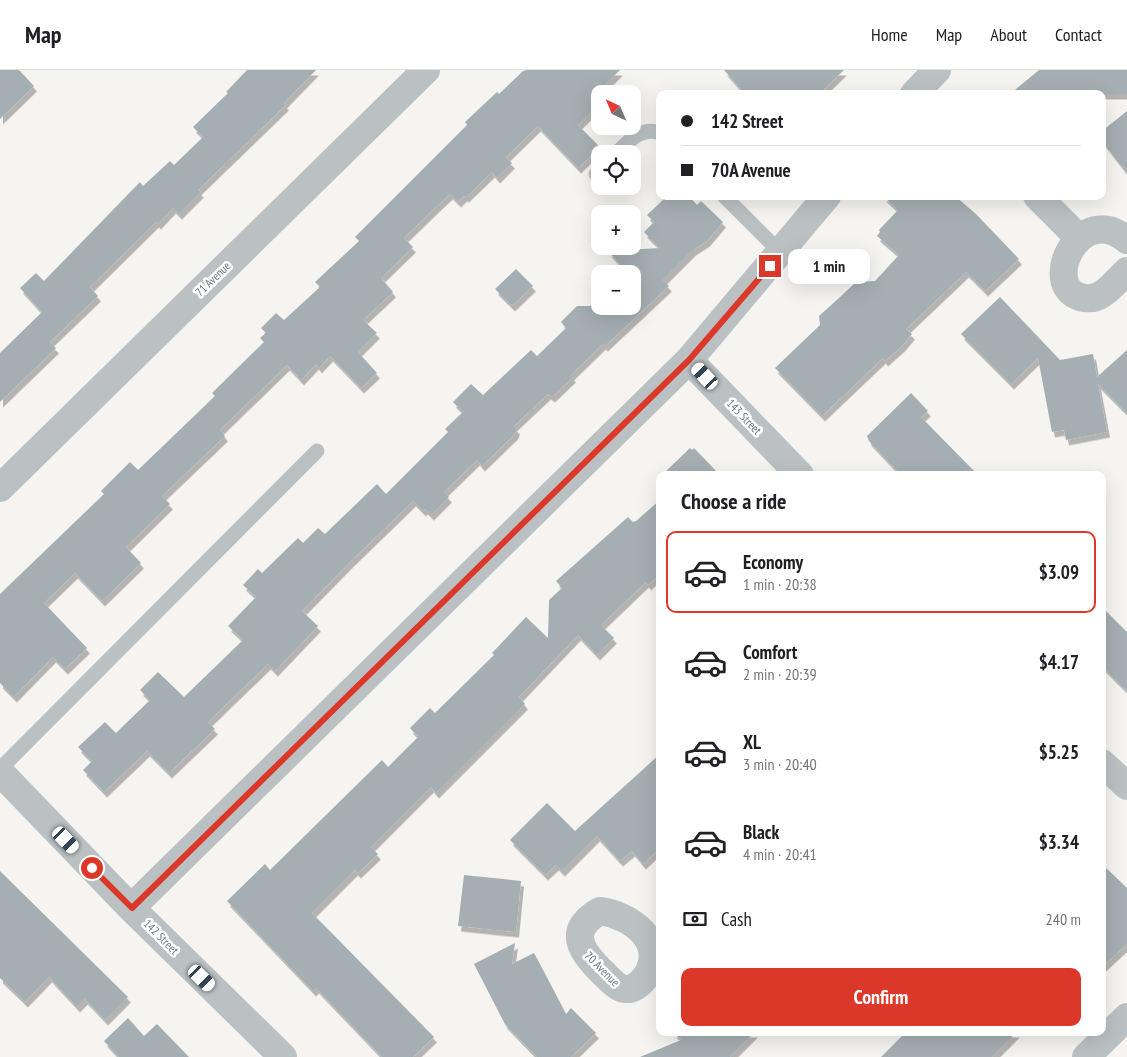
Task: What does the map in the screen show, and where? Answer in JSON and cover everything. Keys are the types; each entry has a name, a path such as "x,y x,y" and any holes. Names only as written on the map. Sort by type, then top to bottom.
{"street":[{"name":"71 Avenue","path":"0,488 426,70"},
{"path":"132,908 689,360 824,200"},
{"path":"1041,200 1079,238"},
{"path":"1127,240 1116,232 1106,229 1092,231 1079,238 1069,251 1063,266 1066,284 1078,297 1095,298 1103,294 1127,271"},
{"name":"143 Street","path":"689,360 796,471"},
{"path":"1106,767 1127,786"},
{"name":"142 Street","path":"0,772 132,908 283,1057"},
{"path":"1086,1057 1127,1016"}],"lane":[{"path":"627,145 642,132 652,130 656,132"},
{"path":"728,200 781,253"},
{"path":"0,769 317,451"}],"building":[{"path":"0,70 19,70 34,86 0,119"},
{"path":"247,70 316,70 284,103 286,105 198,190 201,192 179,214 173,208 158,224 156,222 90,287 98,296 50,342 56,348 0,402 0,353 42,312 20,288 36,273 44,281 140,182 143,186 170,161 174,165 203,137 193,127 228,93 226,92"},
{"path":"620,70 605,85 591,85 591,112 578,125 598,145 591,145 591,156 578,168 538,126 506,157 512,163 497,178 492,172 466,197 464,196 458,202 450,194 437,206 404,238 413,247 381,278 393,292 363,320 377,333 358,352 377,373 361,388 330,356 319,368 316,364 301,380 287,365 220,430 225,436 162,496 170,504 126,547 141,563 102,601 75,573 44,603 87,648 65,669 53,657 14,697 0,683 0,594 104,494 101,491 130,462 138,470 215,396 212,393 264,342 260,338 266,333 261,328 276,313 284,320 320,287 315,282 359,241 355,237 467,125 465,122 523,71"},
{"path":"724,70 844,70 823,90 742,90"},
{"path":"1039,70 1127,70 1127,94 1106,94 1106,90 1015,90"},
{"path":"1127,111 1127,173 1106,146 1106,128"},
{"path":"663,200 693,200 697,205 701,201 723,222 707,241 693,250 663,280 669,286 641,312 641,265 621,265 612,255 641,255 641,249 660,248 644,232 654,222 647,215"},
{"path":"887,200 960,200 976,214 1019,259 985,291 966,272 906,329 912,334 902,346 885,361 883,358 822,416 775,368 820,325 819,316 856,282 875,281 899,255 877,236 880,232 879,230 898,210"},
{"path":"516,269 533,286 512,306 495,289"},
{"path":"1000,297 1060,360 1093,354 1097,377 1127,350 1127,413 1098,384 1107,432 1066,440 1064,430 1052,432 1038,358 1011,384 961,334"},
{"path":"577,306 590,306 591,315 638,315 605,346 603,344 571,375 573,377 552,397 548,394 514,426 517,429 515,434 482,466 477,460 444,492 449,497 431,515 425,509 423,511 413,501 351,561 302,611 318,626 275,671 268,664 208,722 215,729 169,773 147,751 104,792 83,770 92,761 78,747 105,722 116,733 150,700 140,690 158,672 184,697 243,640 228,626 256,597 243,585 258,569 262,573 298,538 303,543 318,528 325,534 377,484 386,494 448,432 445,429 463,412 453,402 471,384 483,395 531,350 537,356 566,328 561,322"},
{"path":"911,393 928,411 921,417 974,471 897,471 869,441 867,436"},
{"path":"690,448 692,450 694,448 716,471 666,471"},
{"path":"656,504 656,578 648,585 646,582 601,625 614,638 597,655 578,635 519,697 525,704 436,793 431,787 371,847 378,854 358,873 355,870 312,913 434,1037 413,1057 382,1057 316,988 313,991 227,901 265,864 270,870 382,760 388,767 418,737 410,728 430,708 435,713 494,655 492,653 526,617 548,638 549,600 562,588 556,581 628,517 633,522"},
{"path":"1106,611 1127,632 1127,691 1106,670"},
{"path":"656,758 656,852 643,864 632,851 620,861 597,836 562,871 556,865 545,875 510,840 547,803 575,831"},
{"path":"1106,868 1127,888 1127,944 1106,963"},
{"path":"0,871 128,997 105,1020 85,999 77,1007 49,977 25,1002 0,978"},
{"path":"464,875 521,881 516,932 458,926"},
{"path":"515,943 512,964 534,953 566,1014 571,1008 596,1033 571,1057 537,1057 505,1024 474,964"},
{"path":"128,1018 144,1036 157,1024 189,1057 119,1057 104,1041"},
{"path":"677,1036 751,1036 730,1057 640,1057 681,1040"},
{"path":"902,1036 1013,1036 992,1057 881,1057"}],"route":[{"path":"92,868 132,908 689,360 770,266"}]}
